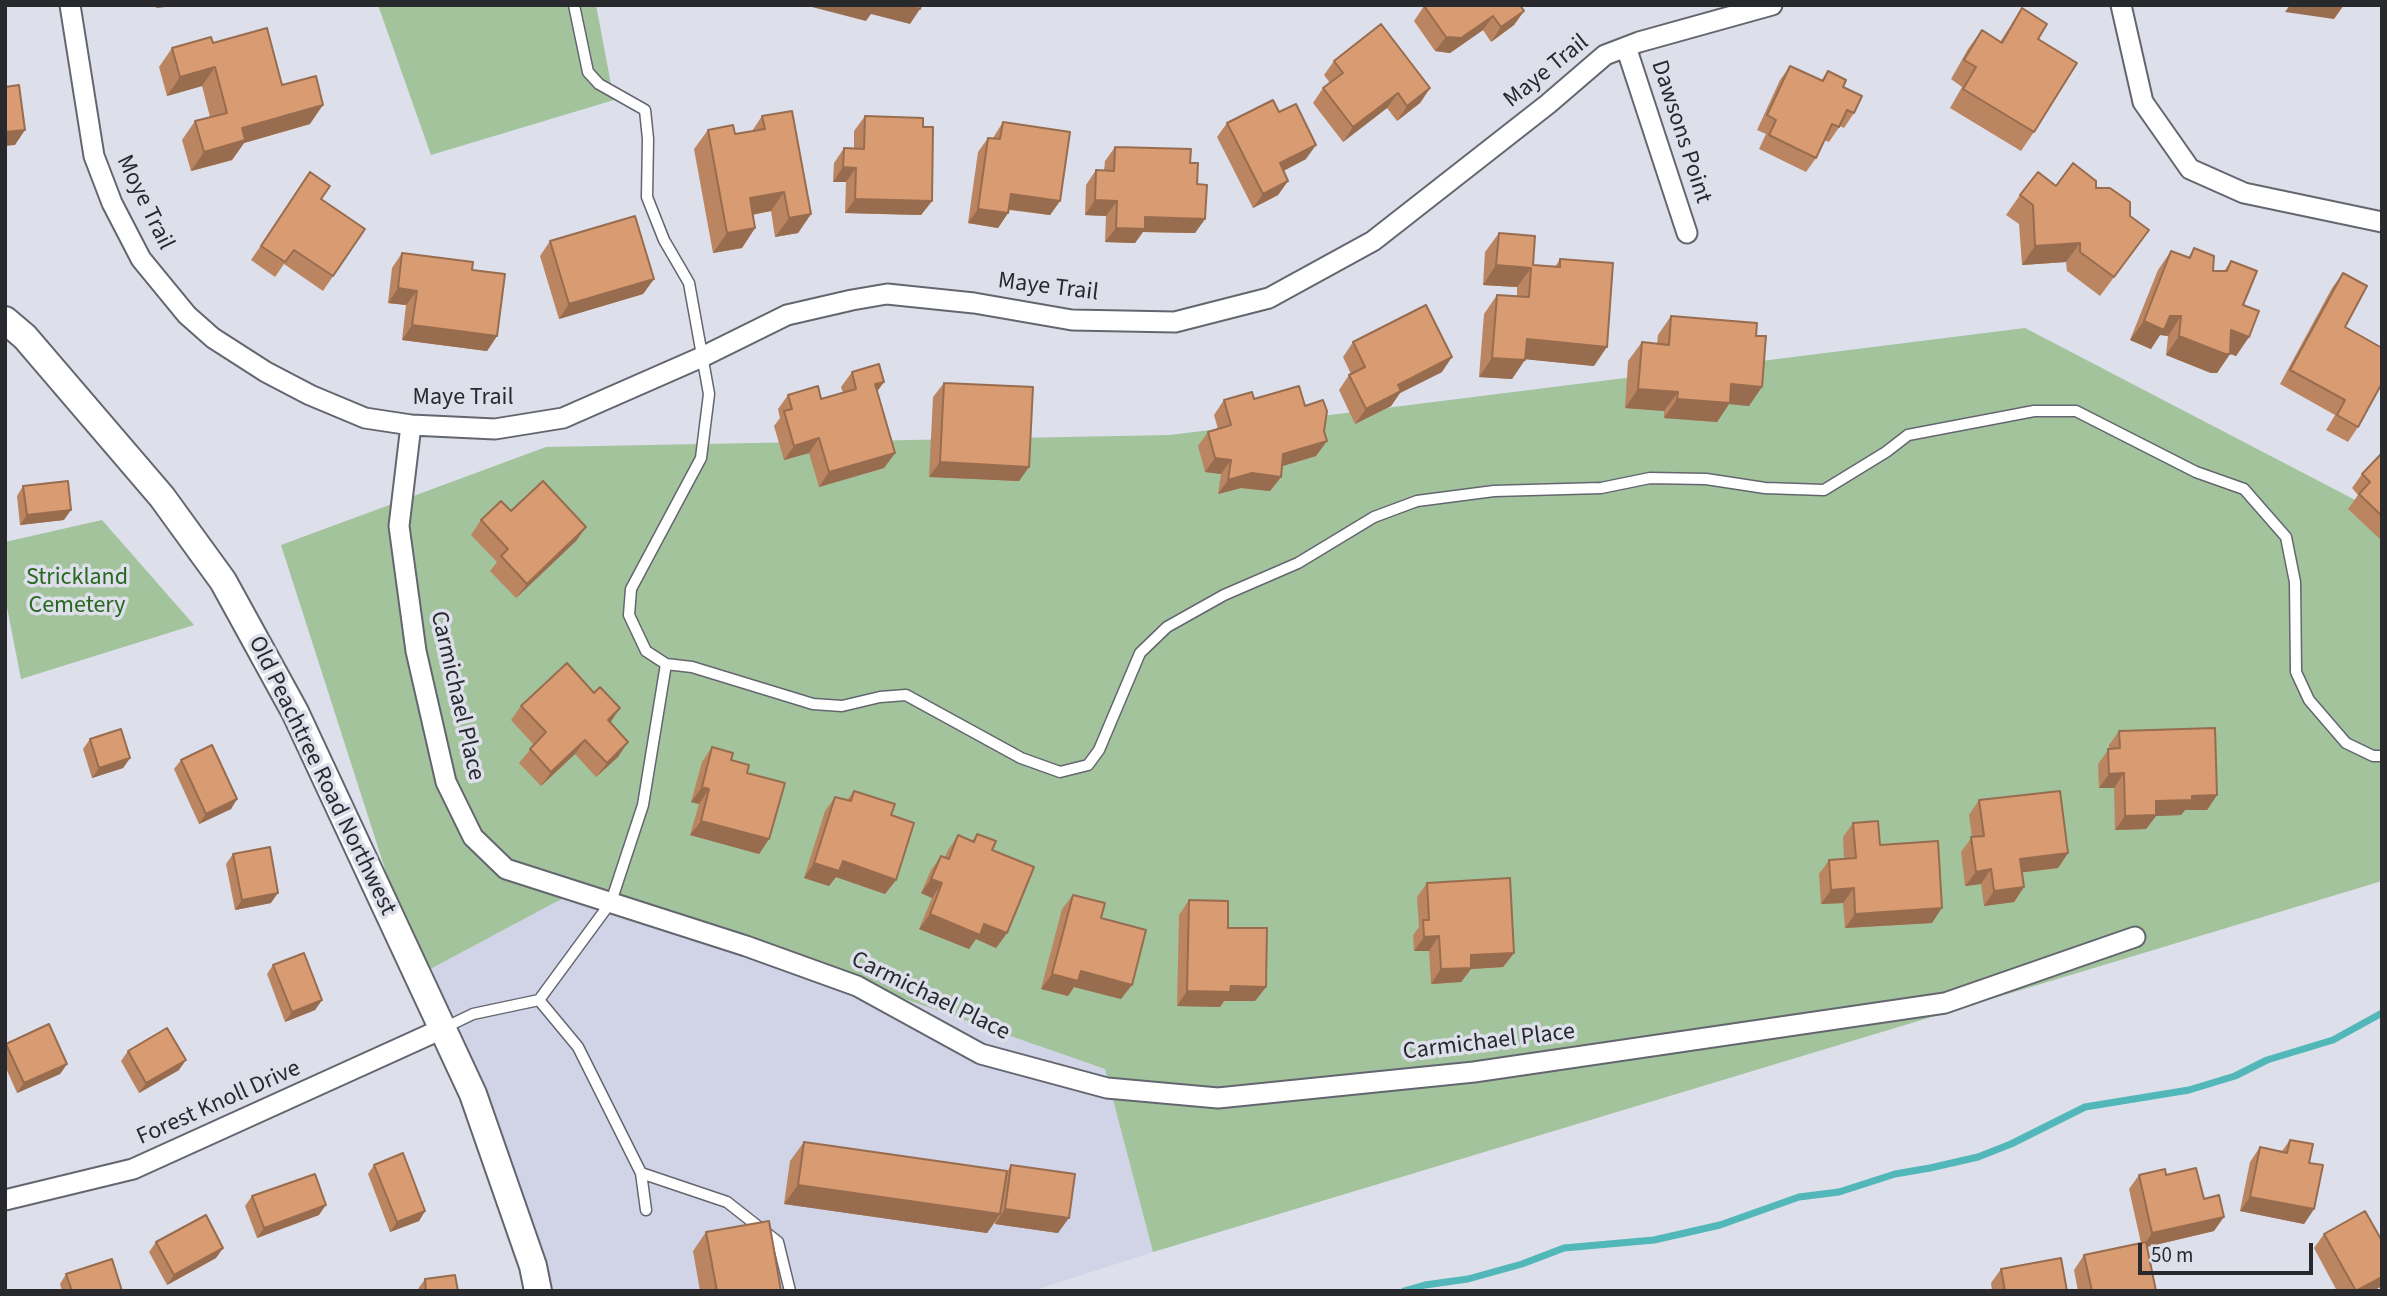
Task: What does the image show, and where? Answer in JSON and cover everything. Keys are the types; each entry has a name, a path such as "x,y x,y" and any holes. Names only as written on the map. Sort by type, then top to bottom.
{"main road":[{"name":"Old Peachtree Road Northwest","path":"5,320 25,337 162,497 223,581 295,712 473,1094 533,1266 538,1291"}],"street":[{"name":"Moye Trail","path":"70,5 94,156 112,203 141,259 187,315 213,338 265,372"},
{"name":"Maye Trail","path":"265,372 365,418 411,425 495,429 563,418 702,357 787,315 887,294 974,303 1072,320 1175,322 1269,298 1373,241 1548,104 1605,55 1772,5"},
{"path":"2122,5 2143,102 2190,169 2244,194 2382,222"},
{"name":"Dawsons Point","path":"1626,47 1687,233"},
{"name":"Carmichael Place","path":"411,425 400,526 416,651 446,782 473,837 506,869 746,946 857,986 981,1054 1107,1088 1218,1097 1474,1072 1945,1003 2135,937"},
{"name":"Forest Knoll Drive","path":"5,1200 133,1169 444,1028"}],"lane":[{"path":"574,5 588,72 599,84 645,110 648,139 647,197 664,240 689,283 709,394 701,458 631,589 629,615 646,651 666,664 692,667 813,704 842,706 880,697 906,695 1021,758 1060,772 1088,765 1098,750 1140,653 1167,626 1223,596 1298,563 1374,517 1417,501 1494,491 1601,488 1650,478 1706,479 1765,488 1824,490 1908,436 2034,411 2076,411 2196,472 2244,489 2253,498 2286,537 2295,582 2296,672 2309,700 2346,743 2373,756 2382,756"},
{"path":"444,1028 473,1014 539,1000 611,902 643,805 666,664"},
{"path":"539,1000 578,1047 641,1173 646,1210"},
{"path":"641,1173 727,1202 778,1242 790,1291"}],"shaded area":[{"path":"584,887 1105,1069 1153,1252 1032,1291 547,1291 419,975"}],"green space":[{"path":"378,5 596,5 614,100 431,155"},
{"path":"2025,328 2382,514 2382,881 1153,1252 1105,1069 584,887 419,975 281,545 546,447 1170,435"},
{"name":"Strickland Cemetery","path":"102,520 194,625 21,679 5,597 5,542"}],"building":[{"path":"905,5 921,5 920,9"},
{"path":"1520,5 1524,11 1501,27 1493,16 1461,38 1446,37 1424,6"},
{"path":"2022,8 2047,24 2038,39 2077,63 2034,132 1963,89 1976,67 1964,60 1982,30 2002,43"},
{"path":"1381,24 1430,88 1407,106 1398,93 1353,127 1323,88 1343,73 1334,61"},
{"path":"267,28 282,85 316,76 323,105 242,128 245,140 204,152 195,121 227,113 215,67 180,77 172,48 211,37 213,43"},
{"path":"1790,66 1823,81 1828,71 1846,80 1843,87 1862,96 1854,113 1847,110 1839,127 1832,124 1816,158 1769,135 1776,120 1767,115"},
{"path":"19,85 25,130 5,132 5,87"},
{"path":"1273,100 1279,112 1296,104 1316,145 1280,163 1288,181 1263,194 1227,123"},
{"path":"792,111 811,214 789,218 784,192 750,198 755,228 727,233 708,130 733,125 735,134 765,129 762,116"},
{"path":"865,116 923,118 923,127 933,127 932,201 855,199 856,168 843,167 844,148 864,149"},
{"path":"1003,122 1070,132 1060,201 1011,194 1008,213 978,209 988,138 1000,139"},
{"path":"1115,147 1191,149 1190,163 1198,163 1197,184 1207,185 1205,219 1145,217 1145,229 1116,228 1117,201 1095,200 1096,170 1114,171"},
{"path":"2073,163 2096,181 2096,188 2110,188 2130,202 2130,216 2149,230 2114,277 2080,252 2080,243 2035,246 2033,205 2020,195 2038,172 2056,186"},
{"path":"310,172 330,186 321,199 365,229 333,276 294,250 285,262 261,246"},
{"path":"635,216 654,279 569,304 550,241"},
{"path":"1499,233 1535,236 1533,265 1560,267 1560,259 1613,263 1607,347 1527,339 1525,360 1492,358 1497,295 1529,297 1531,268 1496,265"},
{"path":"2194,248 2214,256 2213,271 2227,271 2231,261 2257,271 2243,305 2259,311 2249,337 2231,330 2230,354 2179,336 2181,316 2170,316 2164,330 2144,321 2171,251 2190,258"},
{"path":"402,253 473,262 472,270 505,274 497,336 412,325 417,291 398,288"},
{"path":"2343,273 2367,286 2345,327 2382,348 2382,383 2358,427 2337,415 2345,400 2290,370"},
{"path":"1426,305 1452,357 1398,385 1401,391 1366,409 1349,375 1365,367 1353,342"},
{"path":"1671,316 1757,323 1756,336 1766,336 1762,387 1731,384 1730,403 1677,399 1678,392 1638,389 1642,342 1669,345"},
{"path":"879,364 884,382 875,384 895,453 829,472 819,438 794,446 784,411 792,409 788,395 818,386 821,399 856,389 852,372"},
{"path":"944,383 1033,387 1029,467 940,462"},
{"path":"1299,386 1305,406 1323,400 1327,411 1324,431 1327,441 1283,454 1281,477 1252,473 1228,480 1231,460 1215,458 1208,432 1231,425 1224,400 1252,392 1254,399"},
{"path":"2382,453 2382,516 2359,494 2370,482 2362,474"},
{"path":"68,481 71,510 27,515 23,486"},
{"path":"543,481 586,527 527,584 501,556 508,549 481,520 501,501 511,511"},
{"path":"567,663 594,693 600,687 620,708 608,720 628,742 607,763 585,740 551,772 530,749 546,732 521,706"},
{"path":"2215,728 2217,795 2192,796 2192,800 2156,801 2156,815 2125,816 2124,773 2109,774 2108,749 2120,748 2119,731"},
{"path":"121,729 130,758 99,768 90,739"},
{"path":"212,745 237,799 206,814 181,760"},
{"path":"712,747 733,753 731,760 749,765 747,773 785,783 769,839 701,821 709,789 702,787"},
{"path":"854,791 895,804 891,815 914,823 896,880 843,861 839,871 814,863 835,797 851,801"},
{"path":"2060,791 2068,853 2020,859 2024,887 1994,891 1991,869 1976,872 1971,837 1984,836 1979,800"},
{"path":"1878,821 1880,845 1938,841 1942,908 1855,914 1854,888 1831,890 1829,860 1856,858 1853,823"},
{"path":"977,834 996,841 992,850 1034,867 1007,933 984,924 980,935 930,914 942,883 931,879 941,856 949,859 958,835 974,842"},
{"path":"270,847 278,893 242,900 233,854"},
{"path":"1510,878 1514,953 1471,955 1471,968 1441,969 1439,936 1424,937 1423,920 1429,920 1427,883"},
{"path":"1073,895 1105,903 1101,918 1146,930 1132,985 1081,971 1078,981 1052,974"},
{"path":"1189,900 1228,901 1228,928 1267,928 1266,987 1231,986 1230,992 1187,991"},
{"path":"304,953 322,1000 292,1012 273,965"},
{"path":"49,1024 67,1064 24,1083 6,1044"},
{"path":"167,1028 186,1060 146,1083 128,1051"},
{"path":"2290,1140 2313,1144 2309,1163 2323,1165 2314,1209 2250,1197 2260,1147 2287,1153"},
{"path":"804,1142 1007,1171 1000,1214 798,1185"},
{"path":"403,1153 425,1211 397,1222 374,1165"},
{"path":"1011,1165 1075,1174 1069,1218 1005,1209"},
{"path":"2196,1168 2204,1199 2219,1195 2224,1217 2152,1233 2139,1175 2165,1169 2166,1175"},
{"path":"315,1174 326,1205 264,1228 252,1196"},
{"path":"2365,1211 2382,1241 2382,1277 2356,1291 2324,1234"},
{"path":"206,1215 223,1248 174,1275 156,1242"},
{"path":"769,1221 781,1291 717,1291 706,1232"},
{"path":"2146,1242 2156,1291 2092,1291 2084,1255"},
{"path":"2061,1258 2067,1291 2005,1291 2001,1269"},
{"path":"112,1259 122,1291 72,1291 66,1274"},
{"path":"455,1275 458,1291 426,1291 425,1279"}],"waterway":[{"path":"1404,1291 1468,1279 1522,1264 1564,1248 1654,1240 1720,1225 1799,1197 1839,1192 1895,1174 1978,1157 2011,1144 2085,1107 2189,1090 2235,1076 2267,1060 2333,1040 2382,1013"}]}
